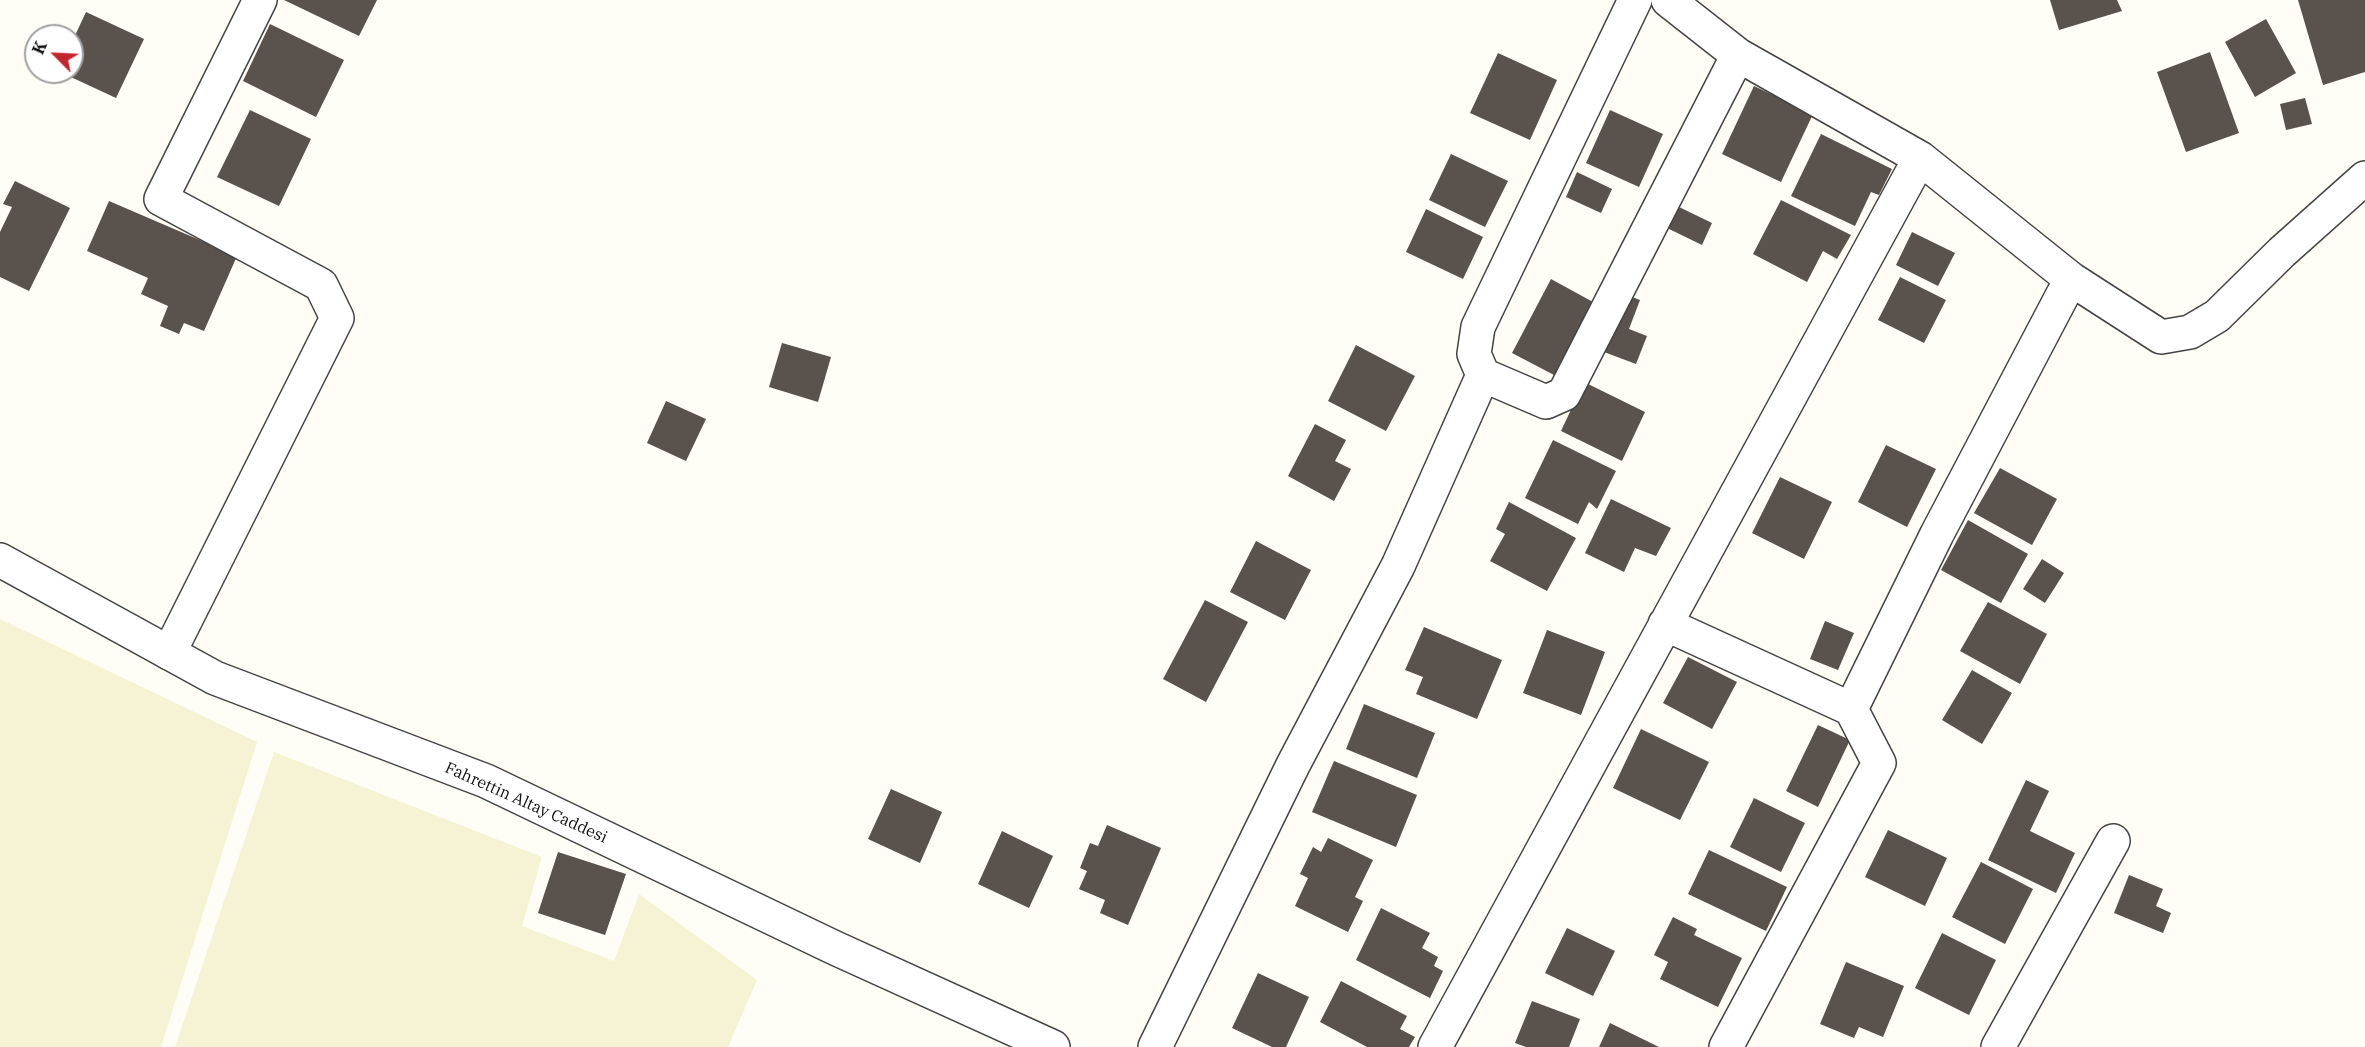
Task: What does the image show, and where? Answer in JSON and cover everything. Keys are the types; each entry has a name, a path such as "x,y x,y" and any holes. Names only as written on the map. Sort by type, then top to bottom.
{"street":[{"path":"169,653 337,318 321,285 160,199 260,0"},
{"path":"1635,0 1478,327 1473,354 1482,375 1546,402 1564,394 1738,55"},
{"path":"1668,0 1738,55 1920,158 2071,279 2161,338 2190,332 2217,316 2282,252 2365,178"},
{"path":"1435,1047 1920,158"},
{"path":"1851,709 1937,534 2071,279"},
{"path":"1155,1047 1293,765 1398,566 1482,375"},
{"name":"Fahrettin Altay Caddesi","path":"0,560 215,678 486,781 835,948 1053,1047"},
{"path":"1665,624 1851,709 1879,763 1726,1047"},
{"path":"1998,1047 2113,841"}],"shaded area":[{"path":"0,619 257,742 161,1047 0,1047"},
{"path":"274,752 542,857 522,926 614,961 639,894 757,980 728,1047 175,1047"}],"building":[{"path":"284,0 377,0 359,36"},
{"path":"2050,0 2117,0 2122,11 2059,30"},
{"path":"2298,0 2365,0 2365,72 2323,85"},
{"path":"86,12 144,39 116,98 84,83 84,24 80,24"},
{"path":"2266,19 2296,73 2255,97 2225,42"},
{"path":"270,24 344,60 316,117 243,81"},
{"path":"2210,52 2239,133 2186,152 2157,72"},
{"path":"1498,53 1557,80 1530,140 1470,113"},
{"path":"1754,86 1813,114 1781,182 1722,154"},
{"path":"2305,98 2312,124 2286,130 2280,104"},
{"path":"250,110 311,139 279,206 217,177"},
{"path":"1610,110 1663,134 1639,187 1586,163"},
{"path":"1821,134 1892,169 1879,195 1871,192 1855,226 1791,196"},
{"path":"1451,154 1508,181 1485,227 1429,200"},
{"path":"1577,172 1612,189 1601,213 1566,197"},
{"path":"15,181 70,208 29,291 0,277 0,232 12,207 3,204"},
{"path":"1781,200 1851,235 1837,259 1823,251 1807,282 1753,254"},
{"path":"109,201 237,256 204,331 184,323 179,334 160,326 168,306 141,294 148,278 87,251"},
{"path":"1675,205 1712,223 1702,245 1665,227"},
{"path":"1426,209 1483,237 1463,279 1406,252"},
{"path":"1912,232 1955,253 1938,286 1896,265"},
{"path":"1900,277 1946,300 1924,343 1878,320"},
{"path":"1551,279 1593,302 1554,375 1512,353"},
{"path":"1627,295 1640,300 1629,329 1647,336 1636,364 1604,352"},
{"path":"782,343 831,357 818,402 769,387"},
{"path":"1356,345 1415,376 1386,431 1328,401"},
{"path":"1584,382 1645,412 1622,461 1561,431"},
{"path":"666,401 706,419 686,461 647,443"},
{"path":"1315,424 1346,440 1335,461 1351,469 1334,501 1288,476"},
{"path":"1553,440 1616,471 1597,509 1589,502 1578,524 1525,498"},
{"path":"1886,445 1936,469 1907,527 1858,502"},
{"path":"2000,468 2057,499 2032,545 1974,513"},
{"path":"1780,477 1832,502 1804,559 1752,533"},
{"path":"1611,499 1671,528 1656,556 1635,548 1624,572 1585,553"},
{"path":"1509,502 1576,538 1547,591 1490,561 1505,534 1496,529"},
{"path":"1968,520 2028,554 2001,603 1941,570"},
{"path":"1256,541 1311,570 1285,620 1230,592"},
{"path":"2042,559 2064,573 2045,603 2023,589"},
{"path":"1205,600 1248,622 1206,702 1163,679"},
{"path":"1988,602 2047,634 2020,684 1960,651"},
{"path":"1825,621 1854,633 1838,670 1810,659"},
{"path":"1424,627 1502,660 1477,719 1416,694 1423,677 1405,670"},
{"path":"1547,630 1605,652 1581,715 1523,693"},
{"path":"1688,657 1737,682 1712,729 1663,703"},
{"path":"1972,670 2012,693 1982,744 1942,720"},
{"path":"1364,704 1435,733 1417,778 1346,749"},
{"path":"1818,725 1850,740 1818,807 1786,791"},
{"path":"1641,729 1709,762 1680,820 1613,788"},
{"path":"1334,761 1417,795 1396,847 1312,812"},
{"path":"2026,780 2049,791 2030,831 2075,853 2056,893 1988,860"},
{"path":"891,789 942,812 920,863 868,839"},
{"path":"1754,798 1805,823 1781,872 1730,847"},
{"path":"1107,825 1161,848 1128,925 1100,913 1105,900 1079,889 1087,871 1080,868 1090,843 1098,846"},
{"path":"1888,830 1947,858 1925,906 1865,877"},
{"path":"1002,831 1053,856 1029,908 978,884"},
{"path":"1328,838 1373,860 1355,897 1363,901 1348,932 1295,906 1308,878 1300,874 1313,847 1321,852"},
{"path":"1709,850 1787,887 1766,931 1688,894"},
{"path":"558,852 626,874 605,935 538,913"},
{"path":"1981,862 2033,889 2005,944 1952,917"},
{"path":"2129,875 2163,889 2156,906 2171,913 2163,933 2114,913"},
{"path":"1381,908 1430,933 1422,948 1438,957 1434,966 1443,971 1430,998 1356,960"},
{"path":"1673,917 1697,929 1694,935 1742,958 1718,1007 1660,979 1668,962 1654,955"},
{"path":"1567,928 1615,951 1593,996 1545,973"},
{"path":"1942,933 1996,960 1969,1015 1915,988"},
{"path":"1846,962 1904,986 1883,1037 1859,1027 1854,1038 1820,1024"},
{"path":"1258,973 1309,997 1286,1047 1272,1047 1232,1028"},
{"path":"1341,981 1407,1016 1400,1029 1415,1037 1409,1047 1367,1047 1320,1022"},
{"path":"1532,1001 1580,1019 1569,1047 1526,1047 1515,1043"},
{"path":"1610,1023 1659,1047 1599,1047"}]}
